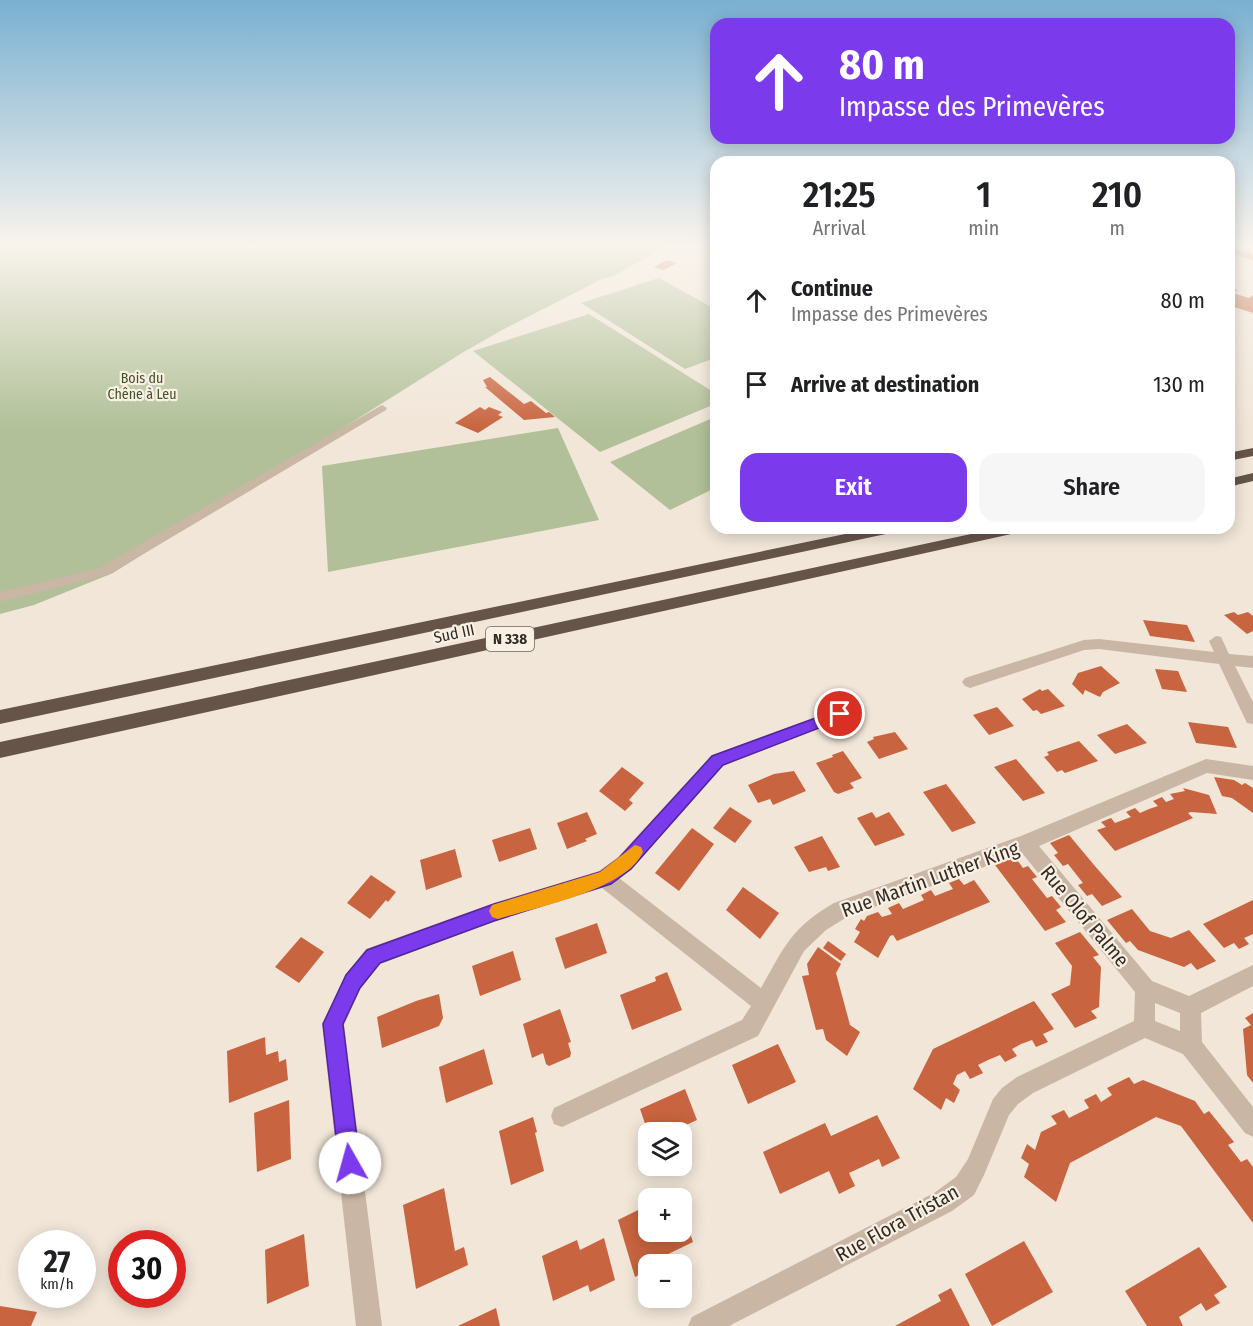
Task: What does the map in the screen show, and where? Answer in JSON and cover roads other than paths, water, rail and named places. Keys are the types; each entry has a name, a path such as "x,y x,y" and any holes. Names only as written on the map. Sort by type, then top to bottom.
{"highway":[{"path":"1235,456 1253,452"},
{"path":"1235,481 1253,477"},
{"name":"Sud III","path":"0,717 866,534"},
{"name":"Sud III","path":"0,750 992,534"}],"street":[{"path":"0,597 103,572 382,408"},
{"path":"1216,641 1253,718"},
{"path":"970,682 1084,645 1099,644 1253,662"},
{"path":"369,1326 333,1024 353,982 373,956 494,912 604,878 625,863 717,760 840,714"},
{"name":"Rue Martin Luther King","path":"562,1116 750,1028 797,944 819,923 841,910 1025,843 1206,766 1253,773"},
{"name":"Rue Olof Palme","path":"1025,843 1145,989"},
{"path":"604,878 764,1003"},
{"path":"1253,975 1190,1006 1145,989 1144,1027 1191,1046 1253,1125"},
{"path":"1190,1006 1191,1046"},
{"name":"Rue Flora Tristan","path":"701,1326 942,1202 965,1186 976,1167 1001,1107 1010,1095 1025,1085 1144,1027"}],"park label":[{"name":"Bois du Chêne à Leu","path":"142,386"}]}
